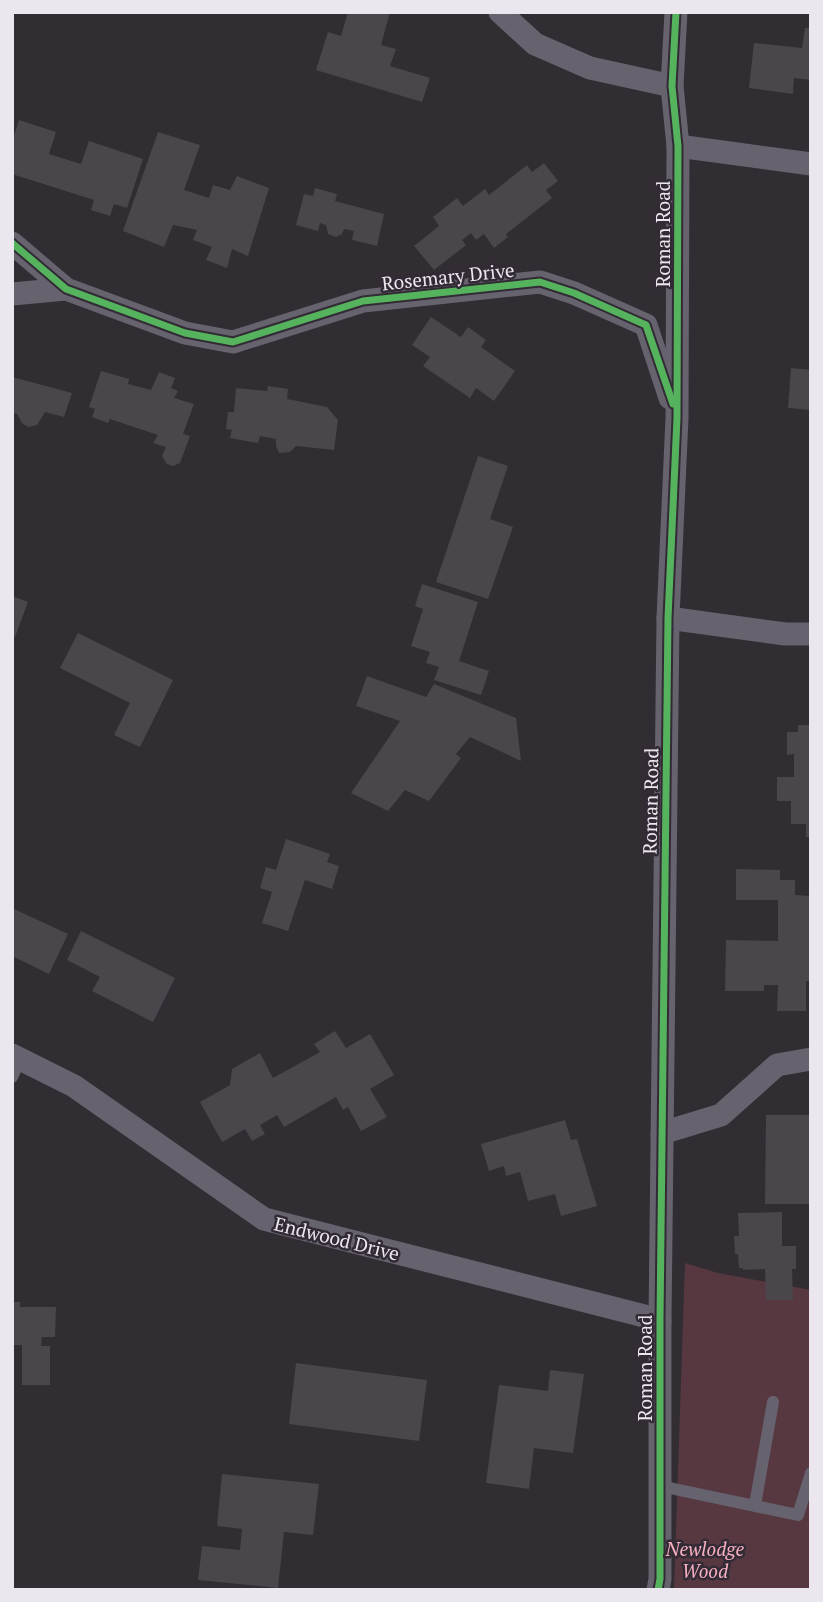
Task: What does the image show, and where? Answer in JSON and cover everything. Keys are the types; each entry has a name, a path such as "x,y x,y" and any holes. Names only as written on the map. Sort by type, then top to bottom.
{"street":[{"path":"500,12 535,44 590,68 672,86"},
{"name":"Roman Road","path":"658,1590 668,618 677,418 678,146 672,86 676,12"},
{"path":"678,146 811,164"},
{"name":"Rosemary Drive","path":"12,243 66,289 185,333 233,342 363,302 540,282 574,293 646,325 677,418"},
{"name":"Rosemary Drive","path":"12,294 66,289"},
{"path":"668,618 785,634 811,634"},
{"path":"662,1133 721,1115 777,1065 811,1059"},
{"name":"Endwood Drive","path":"15,1064 74,1086 264,1219 660,1320"}],"lane":[{"path":"755,1505 773,1402"},
{"path":"660,1486 797,1515 811,1474"}],"green space":[{"name":"Newlodge Wood","path":"685,1263 718,1273 811,1290 811,1590 674,1590"}],"building":[{"path":"348,12 390,12 381,45 396,49 390,66 430,78 422,102 316,70 328,32 341,36"},
{"path":"805,28 811,28 811,80 794,78 793,94 749,88 754,43 802,48"},
{"path":"19,120 56,132 49,154 81,164 89,141 143,159 127,208 114,204 110,216 91,210 94,200 12,174 12,141"},
{"path":"158,132 200,145 184,190 209,198 213,185 230,190 237,176 269,188 248,256 232,249 227,268 206,260 212,247 193,240 197,230 173,225 164,247 123,231"},
{"path":"544,163 558,181 546,190 552,198 506,234 508,237 494,248 484,234 476,240 471,233 462,240 466,245 434,270 414,246 439,226 433,217 457,198 463,206 485,189 489,195 527,165 532,172"},
{"path":"315,188 337,194 335,201 384,214 377,246 352,240 354,231 344,229 342,234 336,237 328,234 326,225 320,223 318,231 296,225 304,194 313,196"},
{"path":"431,317 461,337 468,327 486,340 481,347 515,371 494,401 476,388 470,398 423,366 430,357 412,345"},
{"path":"791,368 811,370 811,410 788,408"},
{"path":"101,371 129,379 128,384 151,390 159,372 175,378 171,388 178,391 174,398 194,404 183,434 190,436 180,463 173,466 167,464 162,456 166,447 153,443 158,435 110,419 108,423 92,417 95,409 89,407"},
{"path":"12,377 72,393 64,417 45,412 37,425 28,427 22,423 17,414 12,413"},
{"path":"268,386 288,389 287,399 327,407 338,420 334,450 296,446 290,452 279,453 276,439 260,436 258,443 230,438 232,430 226,429 228,412 234,412 236,388 267,391"},
{"path":"478,456 508,466 490,519 513,527 488,599 436,582"},
{"path":"422,584 478,602 459,661 489,671 481,695 434,680 439,667 426,663 430,652 411,646 423,609 415,606"},
{"path":"12,596 28,602 15,637 12,636"},
{"path":"78,633 173,680 140,747 114,735 130,703 60,668"},
{"path":"367,676 426,697 434,684 516,718 521,761 470,737 456,754 461,758 429,801 405,790 388,811 351,793 400,721 356,706"},
{"path":"798,725 811,725 811,837 806,837 806,824 791,824 791,801 777,801 777,777 794,777 794,754 787,755 787,732 798,732"},
{"path":"286,839 330,854 327,862 339,866 332,889 305,880 288,931 262,923 272,892 260,888 266,867 276,870"},
{"path":"736,869 780,870 780,880 795,880 795,895 811,896 811,981 806,981 806,1011 777,1011 778,985 764,985 764,991 725,991 726,940 778,941 778,900 736,900"},
{"path":"12,908 68,934 49,974 12,956"},
{"path":"81,931 175,978 153,1022 92,991 100,977 67,960"},
{"path":"335,1031 346,1048 370,1034 394,1075 370,1089 387,1117 361,1131 348,1107 343,1110 336,1097 284,1127 277,1115 260,1125 265,1134 252,1141 245,1129 222,1142 200,1102 230,1085 232,1069 260,1053 273,1078 320,1052 314,1044"},
{"path":"766,1115 811,1115 811,1204 765,1204"},
{"path":"565,1120 571,1140 577,1139 597,1206 561,1216 555,1194 528,1201 520,1172 506,1176 504,1166 489,1171 481,1144"},
{"path":"782,1212 782,1246 796,1246 796,1269 792,1269 793,1300 766,1300 765,1269 739,1268 734,1236 739,1236 738,1213"},
{"path":"12,1302 20,1302 20,1307 56,1307 55,1337 42,1337 41,1346 50,1346 50,1385 22,1385 22,1345 12,1345"},
{"path":"296,1363 427,1380 419,1441 289,1424"},
{"path":"550,1370 584,1374 573,1453 534,1448 529,1489 486,1483 499,1385 548,1391"},
{"path":"222,1474 319,1484 313,1535 284,1532 278,1588 198,1580 202,1546 240,1550 242,1529 217,1526"}],"cycle path":[{"path":"658,1590 668,618 677,418 678,146 672,86 676,12"},
{"path":"12,243 66,289 185,333 233,342 363,301 540,282 574,293 646,325 673,404"}]}
